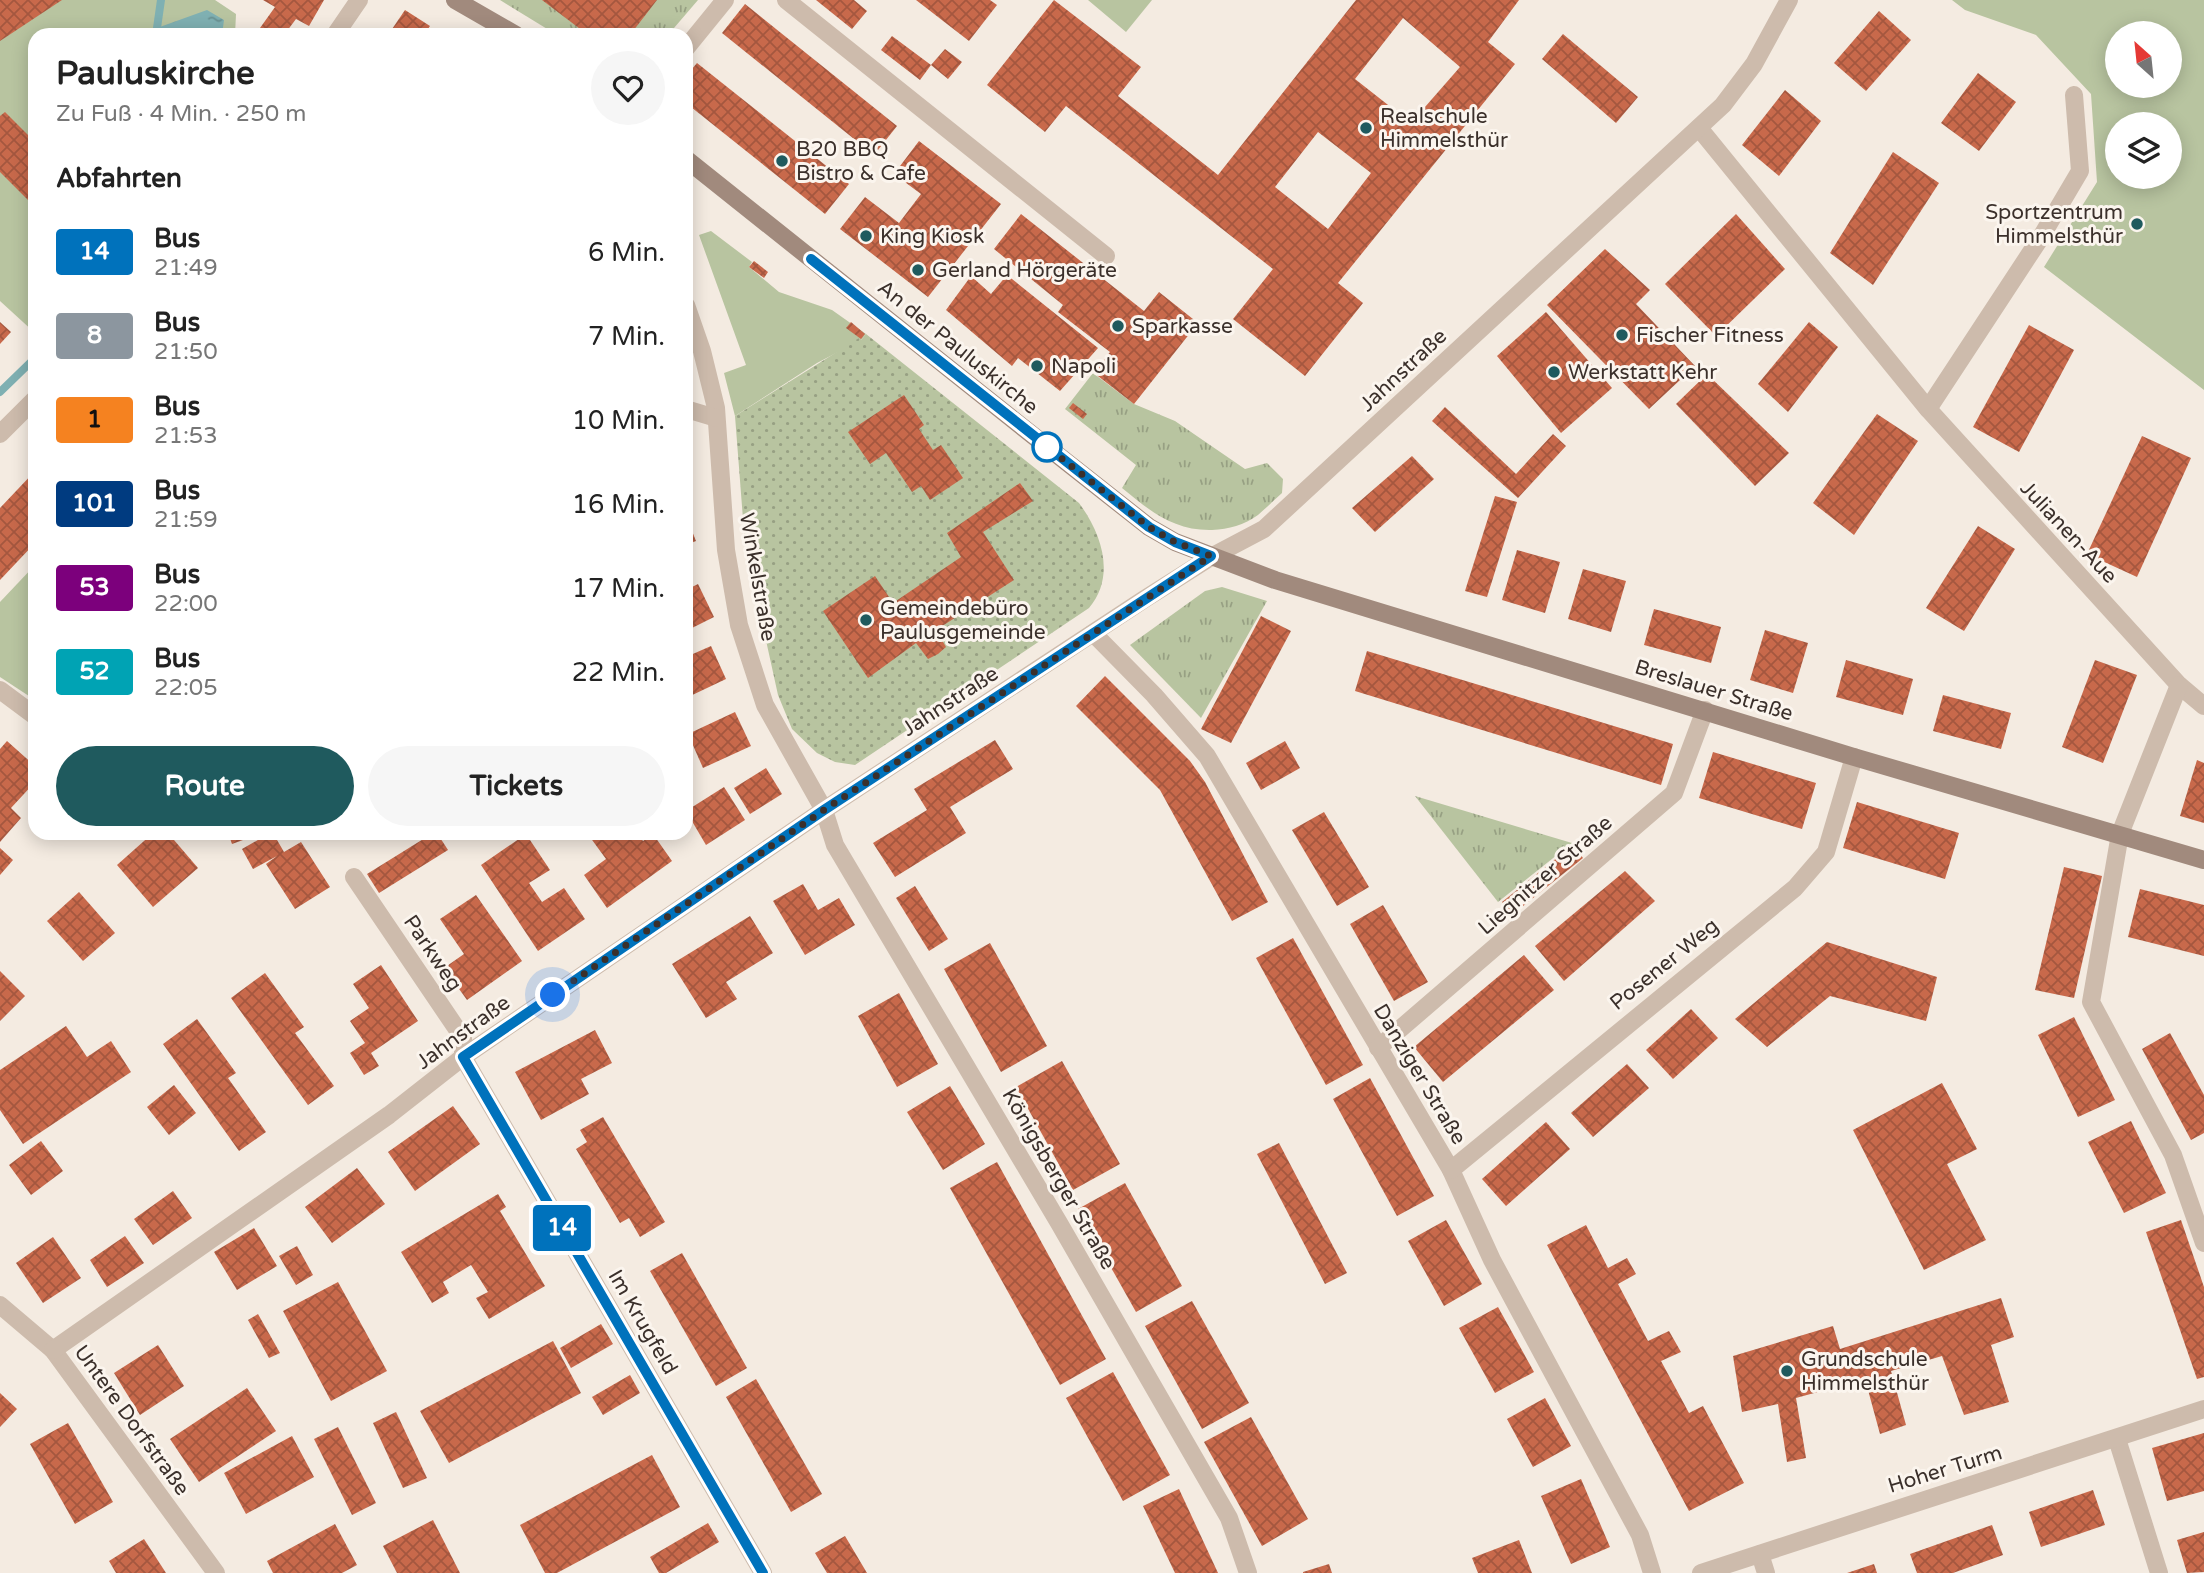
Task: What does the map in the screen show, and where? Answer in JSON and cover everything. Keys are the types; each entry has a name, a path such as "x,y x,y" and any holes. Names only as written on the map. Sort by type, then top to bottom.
{"street":[{"path":"340,28 359,0"},
{"path":"455,0 504,28"},
{"path":"693,39 724,0"},
{"path":"786,0 1106,256"},
{"name":"Jahnstraße","path":"53,1350 389,1115 463,1057 824,810 1211,556 1255,535 1276,519 1699,128 1740,85 1790,0"},
{"path":"1928,409 2081,171 2074,95"},
{"name":"Julianen-Aue","path":"1699,128 1928,409 2179,685 2204,706"},
{"name":"An der Pauluskirche","path":"693,165 909,339 1149,527 1175,542 1211,556"},
{"name":"Winkelstraße","path":"693,326 710,378 716,418 726,550 739,625 765,705 824,810"},
{"path":"0,434 28,406"},
{"path":"693,411 716,418"},
{"name":"Breslauer Straße","path":"1211,556 1275,580 1854,757 2204,860"},
{"name":"Danziger Straße","path":"1093,633 1154,695 1207,757 1451,1170 1492,1260 1640,1535 1652,1573"},
{"path":"2179,685 2120,834 2091,1002 2173,1155 2204,1243"},
{"path":"0,690 28,711"},
{"name":"Liegnitzer Straße","path":"1378,1048 1674,793 1705,710"},
{"name":"Posener Weg","path":"1451,1170 1795,888 1826,852 1854,757"},
{"name":"Königsberger Straße","path":"824,810 835,845 1230,1518 1248,1573"},
{"name":"Parkweg","path":"354,877 463,1038 463,1057"},
{"name":"Im Krugfeld","path":"463,1057 763,1573"},
{"name":"Untere Dorfstraße","path":"0,1305 53,1350 216,1573"},
{"name":"Hoher Turm","path":"1700,1573 2204,1409"},
{"path":"2116,1439 2159,1573"},
{"path":"1760,1554 1766,1573"}],"green space":[{"path":"0,0 215,0 236,14 235,28 28,28 28,327 0,301"},
{"path":"500,0 698,0 674,28 546,28"},
{"path":"1088,0 1152,0 1126,32"},
{"name":"Sportzentrum Himmelsthür","path":"1952,0 2204,0 2204,390 2044,267 2097,182 2091,94 2036,35 1965,10"},
{"path":"711,231 752,262 749,267 779,292 832,310 866,334 861,340 817,363 735,416 724,373 746,365 699,235"},
{"path":"866,334 1079,503 1099,541 1104,569 1097,596 1089,608 855,765 835,762 817,753 792,729 778,695 745,545 735,416 859,338 861,340"},
{"path":"1093,373 1134,404 1175,421 1245,469 1267,463 1283,479 1282,493 1258,515 1242,524 1224,529 1186,527 1153,512 1122,488 1136,465 1065,409"},
{"path":"28,572 28,695 0,677 0,602"},
{"path":"1222,587 1267,601 1201,718 1130,645 1205,591"},
{"path":"1415,796 1572,843 1498,902"}],"water":[{"path":"207,10 224,20 223,28 157,28"}],"building":[{"path":"0,0 62,0 0,41"},
{"path":"263,0 324,0 309,26 296,19 289,28 260,28 275,7"},
{"path":"542,0 657,0 635,28 579,28"},
{"path":"816,0 854,0 867,11 852,29"},
{"path":"916,0 990,0 997,5 969,41"},
{"path":"1054,0 1141,67 1118,96 1218,175 1356,0 1519,0 1488,42 1515,64 1338,283 1363,303 1305,376 1233,319 1273,269 1066,106 1045,132 987,85","holes":["1403,18 1460,67 1411,123 1355,79","1318,132 1371,173 1328,229 1275,187"]},
{"path":"745,4 897,126 874,155 722,33"},
{"path":"405,10 430,26 429,28 393,28"},
{"path":"1879,11 1911,40 1866,91 1834,63"},
{"path":"1563,34 1638,97 1616,123 1542,59"},
{"path":"892,36 931,65 920,80 881,50"},
{"path":"945,49 962,62 948,79 931,65"},
{"path":"697,63 849,184 825,214 693,109 693,68"},
{"path":"1978,73 2016,102 1979,151 1941,123"},
{"path":"1785,90 1821,121 1779,176 1742,145"},
{"path":"5,112 28,135 28,200 0,172 0,116"},
{"path":"919,141 1001,204 928,297 840,229 865,197 899,223 921,194 894,174"},
{"path":"1893,152 1939,183 1873,285 1830,253"},
{"path":"1021,214 1144,311 1159,292 1198,323 1134,404 1094,373 1110,352 1058,312 1063,305 994,249"},
{"path":"1736,214 1785,269 1716,336 1665,284"},
{"name":"Fischer Fitness","path":"1605,249 1650,290 1636,304 1695,366 1649,409 1547,305"},
{"path":"754,261 768,272 764,278 749,267"},
{"path":"1007,275 1098,348 1060,391 1018,358 1012,366 946,310 971,276 991,294"},
{"name":"Werkstatt Kehr","path":"1546,312 1612,388 1561,433 1497,356"},
{"path":"0,322 11,332 0,344"},
{"path":"851,322 865,334 861,339 846,328"},
{"path":"1809,322 1838,347 1788,412 1758,384"},
{"path":"2029,325 2074,350 2019,452 1973,427"},
{"path":"1707,374 1789,453 1755,486 1676,404"},
{"path":"904,395 924,425 919,429 933,450 941,445 963,478 930,500 921,486 912,492 886,453 870,464 848,432"},
{"path":"1073,403 1087,414 1083,419 1069,408"},
{"path":"1445,407 1516,474 1553,434 1566,446 1518,498 1432,421"},
{"path":"1877,414 1918,441 1854,535 1813,503"},
{"path":"2142,436 2191,458 2137,577 2087,554"},
{"path":"1412,456 1434,479 1375,532 1352,508"},
{"path":"28,478 28,550 0,580 0,508"},
{"path":"1020,483 1033,501 983,532 1014,580 936,630 946,647 938,654 928,659 916,643 868,678 823,611 875,576 893,603 961,557 947,533"},
{"path":"1495,496 1517,502 1487,597 1465,591"},
{"path":"1978,526 2015,549 1964,631 1926,608"},
{"path":"1517,550 1560,562 1545,613 1502,600"},
{"path":"1583,569 1626,581 1611,632 1568,619"},
{"path":"698,584 714,617 693,628 693,586"},
{"path":"1654,609 1721,627 1711,663 1644,645"},
{"path":"1261,616 1291,631 1231,743 1201,729"},
{"path":"1765,630 1808,643 1793,693 1750,680"},
{"path":"711,646 726,679 693,695 693,654"},
{"path":"1367,651 1673,744 1661,785 1355,691"},
{"path":"1846,660 1913,679 1903,715 1836,697"},
{"path":"2095,660 2137,675 2103,763 2062,747"},
{"path":"1105,676 1190,761 1205,782 1268,902 1232,921 1160,790 1076,706"},
{"path":"1943,695 2011,713 2001,749 1933,731"},
{"path":"735,712 751,746 703,768 693,745 693,732"},
{"path":"995,740 1013,769 950,807 966,833 895,877 873,843 927,810 914,789"},
{"path":"7,741 28,760 28,790 11,808 21,818 0,842 0,749"},
{"path":"1285,741 1300,768 1261,790 1246,763"},
{"path":"1713,752 1816,783 1802,829 1699,798"},
{"path":"2197,760 2204,763 2204,823 2180,816"},
{"path":"766,768 782,794 750,814 734,788"},
{"path":"724,787 745,820 706,845 693,823 693,807"},
{"path":"1857,802 1959,833 1945,879 1843,848"},
{"path":"1324,812 1369,887 1337,906 1292,830"},
{"path":"145,840 174,840 198,868 153,907 117,865"},
{"path":"258,840 277,840 284,852 301,842 330,887 295,909 266,864 277,856 253,869 242,849"},
{"path":"422,840 442,840 448,850 379,893 367,874"},
{"path":"517,840 530,840 550,870 529,883 542,902 564,888 585,919 538,951 481,865"},
{"path":"592,840 657,840 672,861 607,908 584,875 606,859"},
{"path":"1573,845 1583,858 1512,915 1502,902"},
{"path":"0,848 13,860 0,875"},
{"path":"2064,867 2102,876 2074,998 2035,990"},
{"path":"1625,871 1655,901 1564,981 1535,946"},
{"path":"803,884 818,910 839,898 855,925 805,955 773,901"},
{"path":"915,886 948,939 929,951 896,898"},
{"path":"2140,889 2204,905 2204,956 2128,937"},
{"path":"79,892 115,933 83,961 47,921"},
{"path":"476,895 522,961 467,1000 444,968 464,954 440,919"},
{"path":"1383,905 1428,982 1394,1001 1350,924"},
{"path":"750,916 773,953 726,982 737,999 706,1018 672,964"},
{"path":"1293,938 1363,1065 1326,1085 1256,958"},
{"path":"1827,942 1937,977 1926,1021 1830,996 1767,1047 1735,1019"},
{"path":"990,943 1047,1046 1001,1072 944,969"},
{"path":"1524,955 1554,990 1443,1082 1414,1047"},
{"path":"381,965 418,1021 371,1053 379,1066 364,1075 350,1053 365,1043 350,1021 369,1008 353,984"},
{"path":"0,971 25,996 0,1021"},
{"path":"265,973 304,1027 295,1033 334,1086 308,1105 231,998"},
{"path":"899,993 938,1064 897,1087 858,1016"},
{"path":"1691,1009 1718,1038 1673,1079 1646,1050"},
{"path":"2074,1017 2115,1100 2078,1117 2038,1035"},
{"path":"197,1019 236,1073 228,1078 266,1132 239,1151 163,1044"},
{"path":"66,1026 87,1057 111,1041 131,1072 23,1144 0,1110 0,1070"},
{"path":"595,1030 612,1063 581,1079 589,1094 541,1120 515,1072"},
{"path":"2170,1033 2204,1095 2204,1133 2191,1140 2142,1049"},
{"path":"1062,1061 1120,1164 1073,1190 1016,1087"},
{"path":"1627,1064 1649,1088 1593,1137 1571,1113"},
{"path":"1370,1078 1434,1196 1397,1216 1333,1099"},
{"path":"1942,1083 1977,1149 1947,1164 1986,1240 1924,1270 1853,1130"},
{"path":"174,1085 196,1113 169,1135 147,1107"},
{"path":"950,1086 985,1144 943,1170 907,1112"},
{"path":"453,1106 480,1144 415,1191 388,1152"},
{"path":"603,1117 665,1222 640,1237 629,1218 620,1223 576,1149 587,1142 580,1130"},
{"path":"2131,1121 2166,1193 2124,1213 2088,1142"},
{"path":"1546,1122 1570,1149 1506,1206 1482,1179"},
{"path":"41,1141 63,1171 31,1195 9,1165"},
{"path":"1279,1143 1347,1273 1325,1284 1257,1154"},
{"path":"997,1162 1106,1359 1060,1385 950,1188"},
{"path":"357,1168 385,1204 332,1243 305,1207"},
{"path":"1125,1183 1182,1286 1136,1312 1078,1209"},
{"path":"173,1191 192,1218 153,1245 134,1219"},
{"path":"498,1194 506,1207 500,1211 545,1286 489,1319 476,1298 488,1292 471,1265 443,1282 449,1293 432,1303 401,1252"},
{"path":"1446,1220 1482,1284 1444,1306 1408,1241"},
{"path":"2181,1220 2204,1287 2204,1377 2197,1379 2146,1232"},
{"path":"1586,1225 1608,1268 1627,1258 1636,1274 1618,1284 1648,1341 1669,1331 1681,1352 1661,1361 1689,1413 1703,1406 1744,1483 1689,1511 1547,1245"},
{"path":"254,1228 277,1266 237,1290 214,1252"},
{"path":"125,1236 144,1263 107,1287 90,1260"},
{"path":"53,1237 81,1278 43,1303 16,1263"},
{"path":"297,1246 313,1275 296,1285 279,1256"},
{"path":"682,1253 747,1368 716,1386 650,1271"},
{"path":"338,1282 387,1371 331,1401 283,1311"},
{"path":"2001,1298 2014,1337 1991,1345 2009,1402 1964,1415 1942,1356 1891,1371 1906,1425 1880,1434 1865,1379 1796,1398 1806,1458 1787,1462 1778,1404 1742,1412 1733,1356 1833,1326 1840,1349"},
{"path":"1192,1301 1249,1403 1202,1429 1145,1326"},
{"path":"1498,1307 1534,1372 1495,1393 1459,1328"},
{"path":"258,1314 280,1353 269,1358 248,1320"},
{"path":"601,1324 613,1344 571,1368 560,1348"},
{"path":"553,1341 581,1393 449,1463 420,1411"},
{"path":"158,1345 184,1386 140,1415 114,1373"},
{"path":"1113,1372 1170,1475 1123,1501 1066,1398"},
{"path":"630,1375 640,1393 603,1415 592,1397"},
{"path":"756,1379 822,1494 791,1512 726,1397"},
{"path":"247,1388 276,1431 199,1482 170,1439"},
{"path":"0,1393 17,1409 0,1427"},
{"path":"1545,1398 1571,1446 1533,1467 1507,1419"},
{"path":"396,1412 427,1478 403,1488 373,1423"},
{"path":"1251,1417 1308,1519 1262,1546 1204,1442"},
{"path":"68,1423 113,1502 75,1524 30,1444"},
{"path":"338,1427 376,1503 352,1515 314,1439"},
{"path":"2204,1433 2204,1491 2167,1501 2152,1448"},
{"path":"292,1436 314,1477 246,1514 224,1473"},
{"path":"652,1455 680,1507 557,1573 545,1573 520,1525"},
{"path":"1581,1479 1610,1547 1571,1564 1541,1496"},
{"path":"1179,1489 1218,1573 1175,1573 1143,1506"},
{"path":"2093,1490 2105,1525 2041,1547 2029,1512"},
{"path":"433,1520 460,1573 397,1573 383,1546"},
{"path":"708,1523 719,1542 666,1573 659,1573 650,1557"},
{"path":"335,1524 357,1565 342,1573 273,1573 267,1561"},
{"path":"1992,1525 2003,1555 1953,1573 1917,1573 1910,1554"},
{"path":"2204,1532 2204,1572 2187,1573 2177,1540"},
{"path":"845,1536 867,1573 827,1573 815,1553"},
{"path":"144,1539 166,1573 116,1573 109,1561"},
{"path":"1519,1540 1532,1573 1478,1573 1472,1558"},
{"path":"1329,1564 1332,1573 1303,1573 1303,1572"},
{"path":"1874,1564 1877,1573 1847,1573"}],"waterway":[{"path":"157,28 161,0"},
{"path":"0,392 28,365"}],"bus line":[{"name":"14","path":"763,1573 463,1057 824,810 1211,556 1175,542 1149,527 811,259"}],"place":[{"name":"Realschule Himmelsthür","path":"1366,128"},
{"name":"B20 BBQ Bistro & Cafe","path":"782,161"},
{"name":"Sportzentrum Himmelsthür","path":"2137,224"},
{"name":"King Kiosk","path":"866,236"},
{"name":"Gerland Hörgeräte","path":"918,270"},
{"name":"Sparkasse","path":"1118,326"},
{"name":"Fischer Fitness","path":"1622,335"},
{"name":"Napoli","path":"1037,366"},
{"name":"Werkstatt Kehr","path":"1554,372"},
{"name":"Gemeindebüro Paulusgemeinde","path":"866,620"},
{"name":"Grundschule Himmelsthür","path":"1787,1371"}],"route":[{"path":"553,995 824,810 1211,556 1175,542 1149,527 1047,447"}]}
